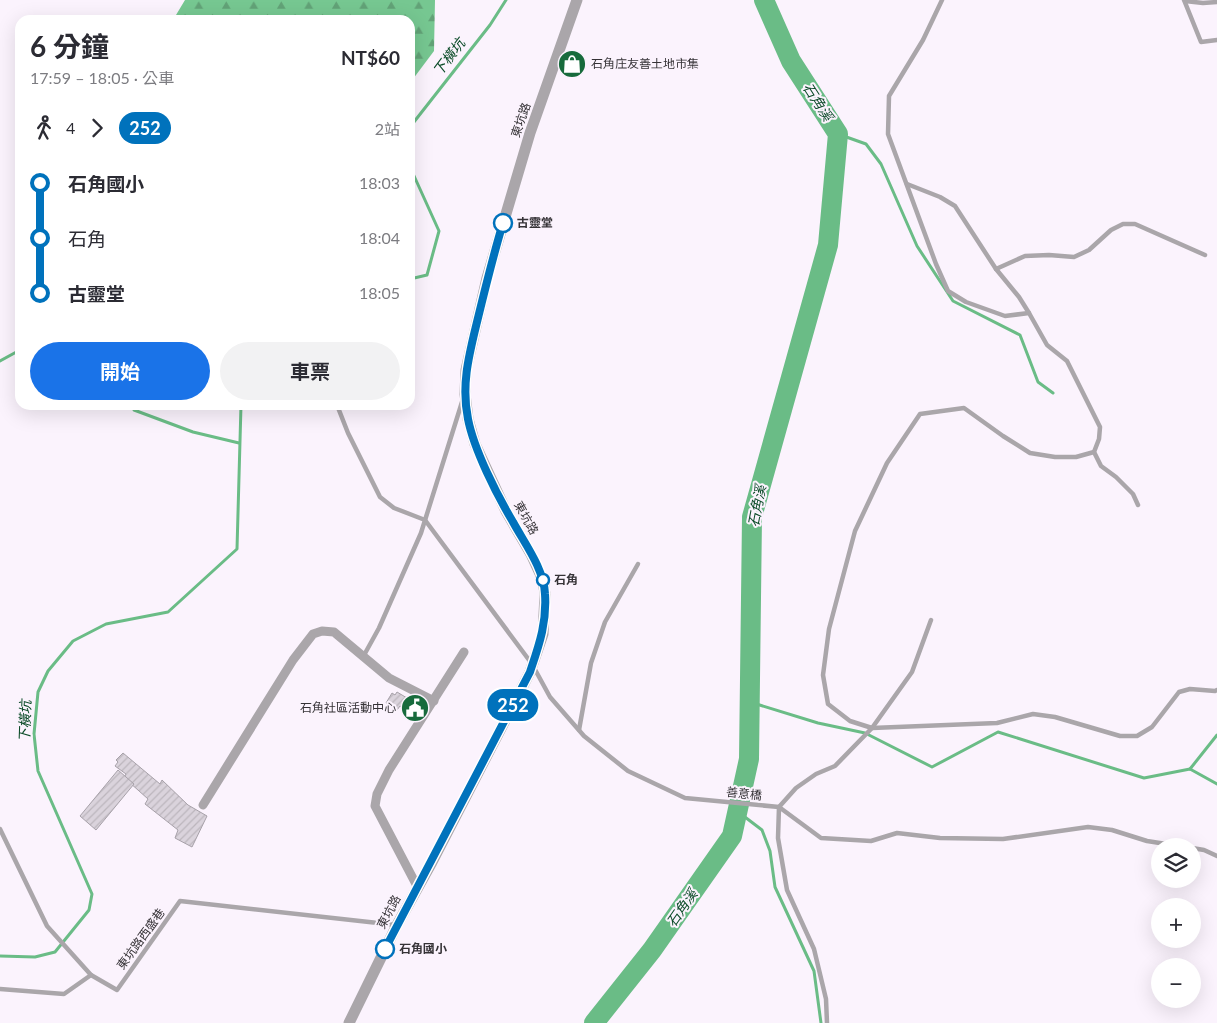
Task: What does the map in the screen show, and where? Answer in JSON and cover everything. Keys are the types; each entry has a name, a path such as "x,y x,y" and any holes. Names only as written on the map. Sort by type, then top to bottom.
{"street":[{"name":"東坑路","path":"349,1023 397,925 418,888 532,664 543,634 545,594 543,580 531,554 506,511 475,444 468,420 464,394 466,370 487,278 530,133 577,0"},
{"path":"203,806 292,660 313,634 322,631 334,632 389,678 434,701"},
{"path":"418,888 375,806 377,794 389,770 464,652"}],"lane":[{"path":"942,0 923,40 890,96 888,134 936,264 948,291 966,302 1005,316 1029,313"},
{"path":"1185,1 1203,4 1217,2"},
{"path":"1185,1 1201,42 1217,40"},
{"path":"907,184 940,197 955,206 996,269 1019,297 1047,345 1067,362 1100,427 1099,440 1094,452 1101,466 1116,477 1133,494 1138,504"},
{"path":"996,269 1025,256 1074,257 1089,250 1111,230 1124,224 1135,224 1204,255"},
{"path":"363,657 379,628 420,533 464,394"},
{"path":"1094,452 1076,457 1055,457 1030,453 964,408 920,414 887,463 855,531 829,629 823,675 828,704 850,721 872,728 997,723 1033,714 1055,716 1120,736 1137,736 1152,727 1179,692 1190,689 1215,692 1217,690"},
{"path":"339,410 348,433 380,497 394,508 424,520"},
{"name":"善意橋","path":"424,520 532,664 550,696 579,730 628,771 685,798 779,807"},
{"path":"579,730 591,663 605,622 638,564"},
{"path":"828,1023 826,999 814,949 787,890 778,838 779,807 796,788 816,774 835,766 872,728 912,672 931,620"},
{"path":"779,807 821,838 871,841 897,833 940,838 1003,840 1088,827 1112,830 1151,842"},
{"path":"0,829 47,926 91,976 64,994 0,989"},
{"path":"1201,850 1217,856"},
{"name":"東坑路西盛巷","path":"91,976 117,990 180,901 397,925"}],"green space":[{"path":"185,0 435,0 434,51 415,76 415,15 176,15"}],"building":[{"name":"石角社區活動中心","path":"397,692 417,704 419,701 428,707 418,723 409,718 412,713 400,706 397,710 386,703 392,693 395,695"},
{"path":"123,753 160,784 162,780 188,805 207,816 192,847 175,838 178,830 145,804 148,799 129,782 127,786 122,781 126,774 115,766 118,762 116,760"},
{"path":"118,770 134,784 96,830 80,816"}],"waterway":[{"name":"下橫坑","path":"415,121 490,25 506,0"},
{"name":"石角溪","path":"594,1023 652,950 732,836 749,759 752,517 828,245 838,134 791,61 764,0"},
{"path":"838,134 866,144 881,164 917,246 953,301 1020,335 1038,382 1053,393"},
{"name":"下橫坑","path":"415,178 439,231 427,275 415,278"},
{"path":"0,361 15,353"},
{"path":"134,410 193,432 239,443"},
{"name":"下橫坑","path":"0,956 35,957 55,952 89,910 92,894 38,771 34,734 38,692 48,671 73,641 106,624 168,612 237,549 241,410"},
{"path":"750,702 818,723 865,733 932,767 998,732 1144,778 1190,769 1217,784"},
{"path":"1190,769 1217,735"},
{"path":"737,811 762,830 770,851 775,887 814,971 821,1023"}],"bus line":[{"name":"252","path":"385,949 530,672 543,634 545,594 543,580 531,554 506,511 475,444 468,420 464,394 470,351 487,278 503,223"}],"place":[{"name":"石角庄友善土地市集","path":"572,64"},
{"name":"古靈堂","path":"503,223"},
{"name":"石角","path":"543,580"},
{"name":"石角社區活動中心","path":"415,708"},
{"name":"石角國小","path":"385,949"}]}
